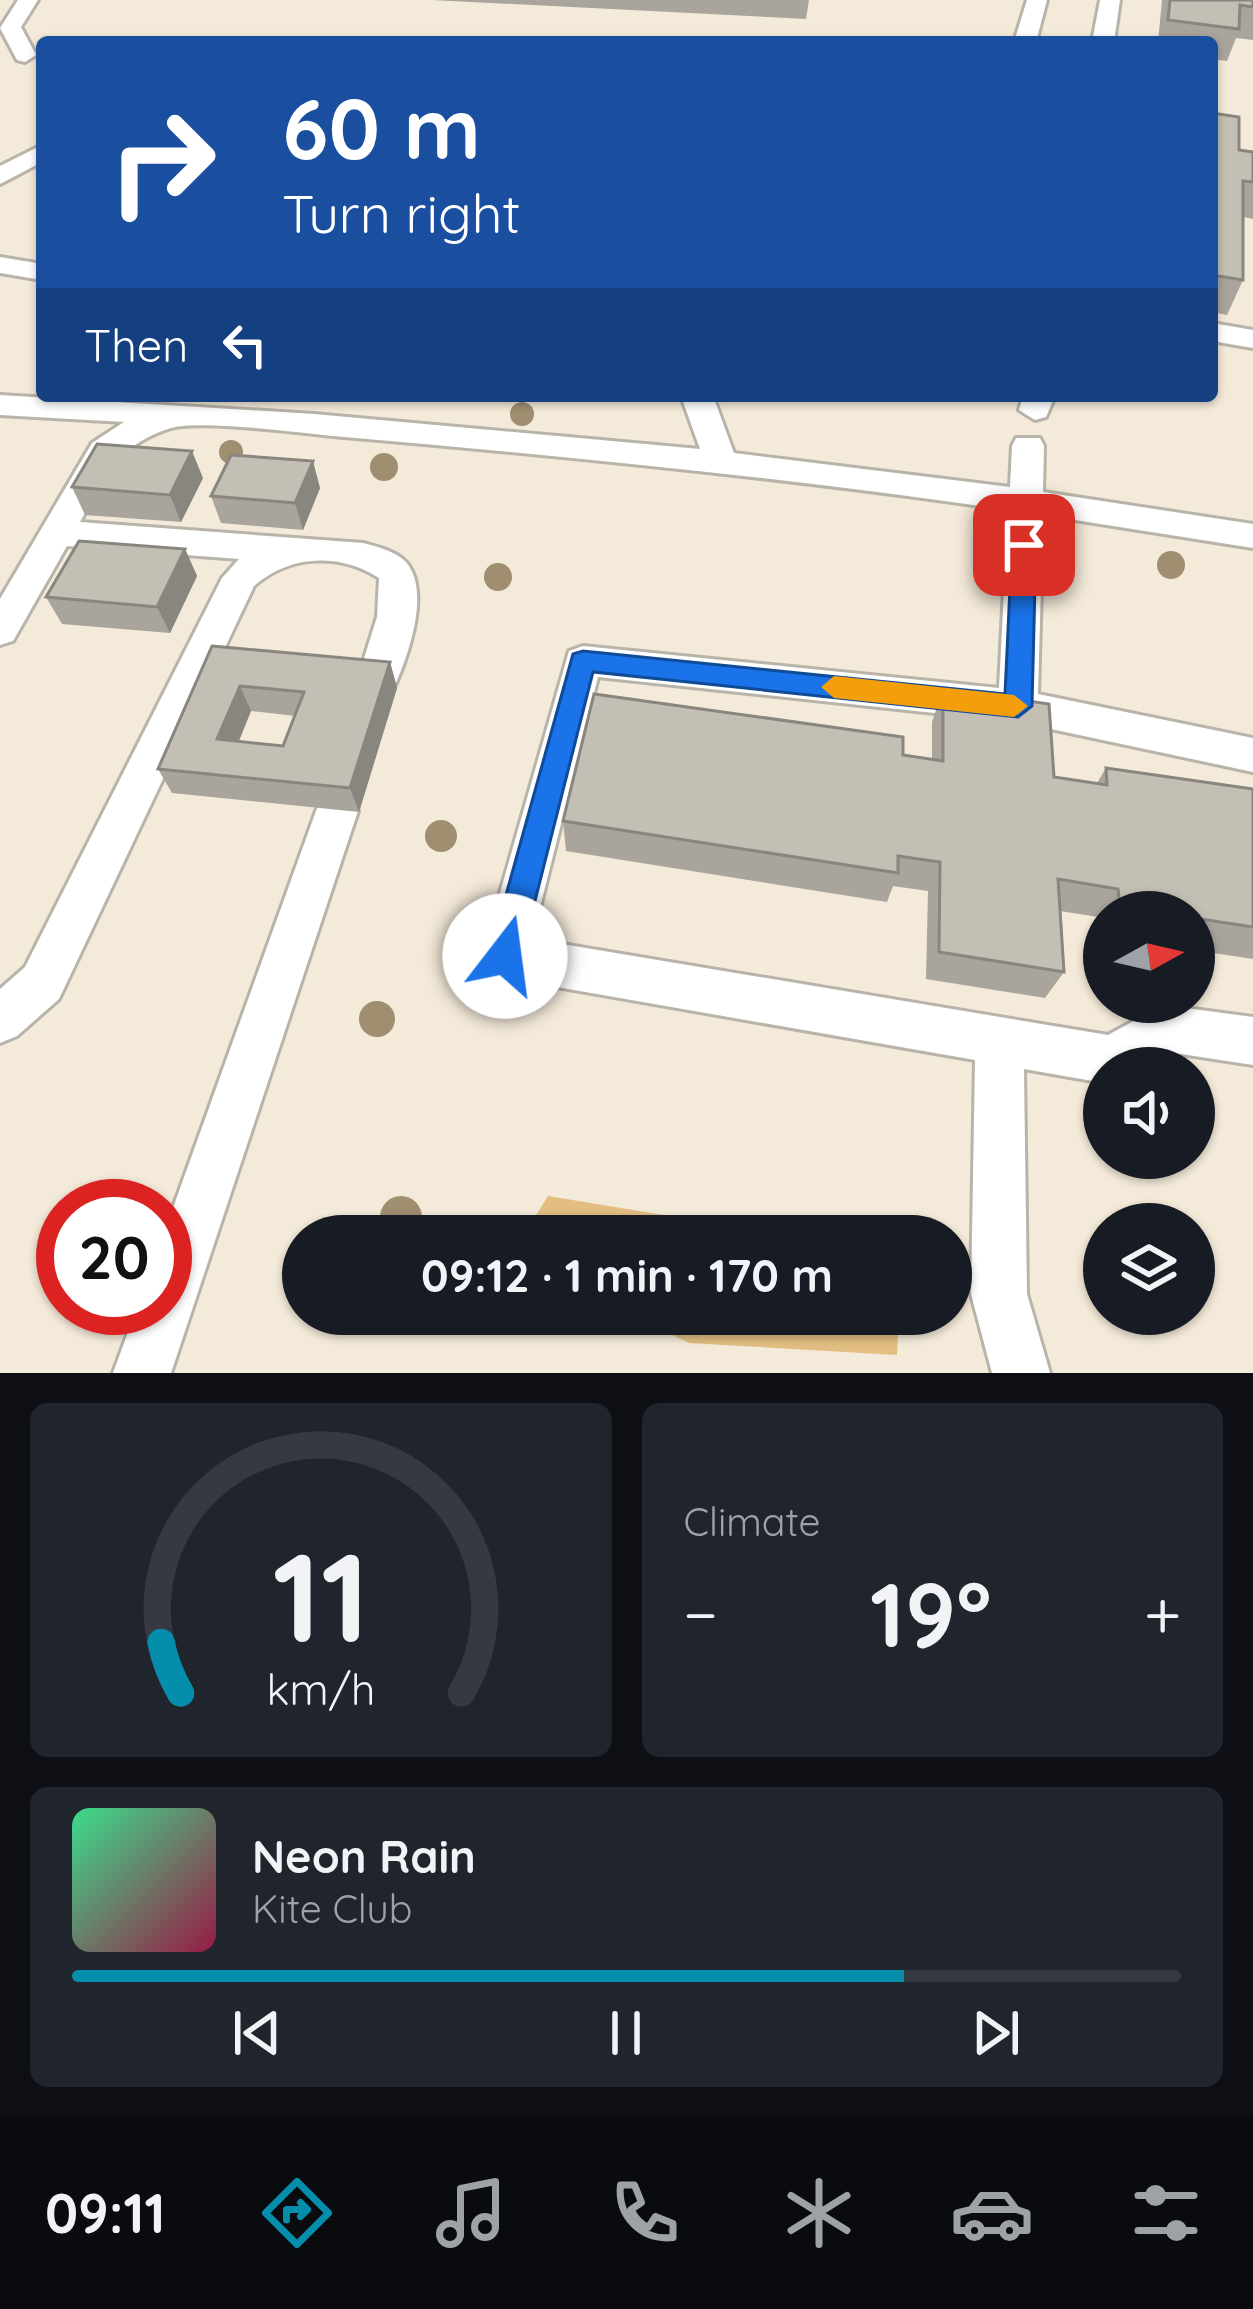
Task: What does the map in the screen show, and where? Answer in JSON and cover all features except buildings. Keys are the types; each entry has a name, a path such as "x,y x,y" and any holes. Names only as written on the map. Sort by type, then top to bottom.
{"lane":[{"path":"28,0 10,27 33,54"},
{"path":"1027,36 1037,0"},
{"path":"1104,36 1110,0"},
{"path":"0,60 33,54"},
{"path":"0,176 36,155"},
{"path":"0,265 36,271"},
{"path":"1218,333 1253,339"},
{"path":"699,402 721,461"},
{"path":"0,405 184,414 721,461 1025,498 1253,536"},
{"path":"0,631 104,451 153,420 184,414"},
{"path":"1018,706 1025,498 1034,417"},
{"path":"58,533 380,558 394,569 399,592 374,687"},
{"path":"0,1020 42,983 228,597 240,578 262,559 284,550"},
{"path":"1253,754 1018,706 583,661 505,956 1112,1060 1163,1028 1253,1041"},
{"path":"192,1229 337,811"},
{"path":"999,1041 999,1294 1021,1373"},
{"path":"142,1373 155,1335"}],"shaded area":[{"path":"0,0 1253,0 1253,1373 0,1373"},
{"path":"548,1196 664,1215 536,1215"},
{"path":"672,1335 898,1335 897,1355 689,1343"}],"slow traffic":[{"path":"834,687 1014,706"}],"route":[{"path":"505,956 583,661 1018,706 1024,545"}]}
